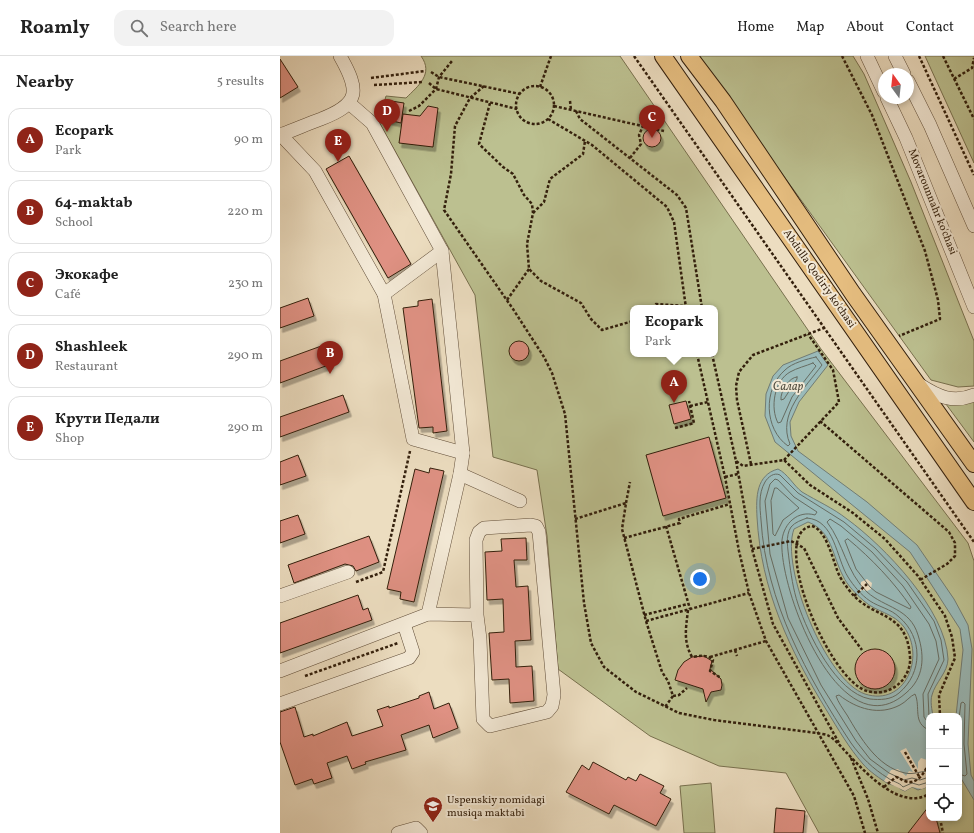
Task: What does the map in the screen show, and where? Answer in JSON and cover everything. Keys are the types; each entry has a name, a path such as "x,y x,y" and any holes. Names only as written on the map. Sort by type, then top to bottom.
{"main road":[{"name":"Abdulla Qodiriy ko'chasi","path":"663,56 970,496 974,508"},
{"name":"Abdulla Qodiriy ko'chasi","path":"689,56 723,101 853,294 896,343 916,382 974,464"}],"street":[{"path":"340,56 350,74 353,88 349,103 342,110 334,114 280,134 316,171 384,294 413,439 464,453"},
{"path":"866,56 878,80"},
{"path":"895,56 901,68"},
{"path":"914,93 930,125 974,226"},
{"path":"349,103 372,123 442,251 464,453 428,614"},
{"name":"Movarounnahr ko'chasi","path":"890,104 906,138 974,307"},
{"path":"384,294 442,251"},
{"path":"916,382 943,398 957,399 974,395"},
{"path":"460,474 520,501"},
{"path":"531,524 536,526 539,532 554,696 552,706 547,712 490,726 485,723 483,719 480,639 477,615 476,540 479,532 484,528 531,524"},
{"path":"280,596 351,577"},
{"path":"280,671 428,614 477,615"},
{"path":"280,704 409,658 413,652 404,624"},
{"path":"398,833 416,828 421,833"}],"path":[{"path":"540,87 551,56"},
{"path":"634,56 974,542"},
{"path":"842,56 872,115 925,251 938,300 940,319 896,343"},
{"path":"919,56 974,175"},
{"path":"942,56 974,119"},
{"path":"954,79 972,68 974,58"},
{"path":"409,111 419,106 436,90 439,77 452,61"},
{"path":"371,78 425,71"},
{"path":"431,72 439,77 520,94"},
{"path":"374,85 423,82"},
{"path":"429,83 436,90 516,108"},
{"path":"484,86 470,98 455,126 451,174 444,210 507,300 544,357 552,373 565,414 584,603 591,643 604,667 636,692 679,713 714,720 830,736 867,775 891,792 910,798 926,795"},
{"path":"540,87 549,92 552,96 554,106 548,119 538,124 532,124 522,119 516,108 520,94 529,88 540,87"},
{"path":"570,101 571,110"},
{"path":"490,103 479,144 503,167 513,174 524,195 532,204 527,244 529,269 507,300"},
{"path":"554,106 664,131"},
{"path":"576,110 580,119 677,195 686,208 702,305"},
{"path":"548,119 585,141 667,206 674,222 686,305"},
{"path":"630,158 641,144 639,135 643,126"},
{"path":"532,213 544,202 550,179 583,154 585,141"},
{"path":"529,269 541,281 580,303 591,319 602,330 630,322"},
{"path":"655,305 666,305"},
{"path":"751,464 737,400 736,386 739,372 752,355 824,328"},
{"path":"736,462 743,466 784,460 788,454 839,402 833,370 808,334"},
{"path":"698,357 726,477 739,551 749,593 766,641 854,796 865,833"},
{"path":"713,357 736,462 752,549 773,624 841,747"},
{"path":"676,428 694,423 689,401"},
{"path":"690,406 708,402"},
{"path":"820,422 949,532 955,543 955,556 947,564 920,580"},
{"path":"351,577 383,572 413,439"},
{"path":"784,460 810,486 853,513 885,539 920,580 945,616 952,637 955,658 939,695 940,713"},
{"path":"726,477 738,474"},
{"path":"630,482 622,529 644,615 662,672 668,681 673,696"},
{"path":"575,519 626,503"},
{"path":"624,538 680,523 679,519 730,504"},
{"path":"666,526 688,604 689,610 685,635 687,648 692,657 702,655 711,656 766,641"},
{"path":"812,526 820,531 841,578 854,596 865,605 885,615 900,626 908,644 910,660 909,670 899,684 886,691 873,692 862,689 850,680 836,663 819,635 803,596 796,542 803,529 812,526"},
{"path":"752,549 791,541 796,542 807,554 838,618 862,650"},
{"path":"854,596 867,584"},
{"path":"646,621 749,593"},
{"path":"644,615 688,604"},
{"path":"302,678 409,639"},
{"path":"739,644 740,648"},
{"path":"735,650 737,656"},
{"path":"711,651 713,660 710,671 721,678"},
{"path":"665,707 673,696 679,695 687,688"},
{"path":"905,752 920,778"},
{"path":"850,756 868,799 878,833"},
{"path":"884,787 892,778 896,777 909,782 920,778 926,768"},
{"path":"941,821 943,833"}],"green space":[{"path":"421,56 620,56 821,349 968,543 974,561 974,833 819,833 786,773 719,766 650,736 558,669 547,536 537,470 493,457 475,295 379,122 386,96 406,98 423,79 425,74 425,62"},
{"path":"697,56 853,56 864,74 911,182 974,341 974,386 958,387 931,380"},
{"path":"925,56 974,56 974,163"},
{"path":"943,400 974,401 974,442"},
{"path":"711,783 715,833 684,833 680,786"}],"water":[{"name":"Салар","path":"818,351 828,365 799,402 790,422 791,436 798,451 867,502 917,545 954,599 968,625 972,649 968,744 971,775 974,781 974,800 962,780 962,713 956,713 963,650 960,629 910,552 775,442 765,416 766,394 773,376 783,365"},
{"path":"778,469 782,471 802,492 836,511 862,531 895,562 925,600 937,620 945,640 948,659 946,668 931,697 932,713 926,713 926,787 918,790 912,787 904,791 889,784 865,767 853,752 813,688 789,642 771,594 764,569 760,544 757,517 757,495 761,482 765,476","holes":["808,522 822,531 830,544 839,568 849,586 869,605 900,622 910,639 913,652 912,665 908,677 901,686 891,693 879,696 865,694 850,685 835,668 810,621 800,594 794,569 791,546 794,529"]}],"pier":[{"path":"867,579 872,583 871,589 867,591 862,590 857,594 861,589 861,582"},
{"path":"906,748 918,769 918,762 921,758 926,760 926,787 922,789 912,787 905,791 884,781 891,770 898,769 906,776 909,771 913,772 900,751"}],"building":[{"path":"280,59 298,87 280,98"},
{"path":"391,101 404,103 401,123 388,120"},
{"path":"428,106 438,108 433,147 399,143 403,114 420,116"},
{"path":"648,129 656,129 661,134 659,145 656,147 648,147 643,142 643,134"},
{"path":"349,156 411,264 388,278 326,169"},
{"path":"308,298 314,316 280,328 280,308"},
{"path":"432,299 447,431 433,433 433,427 419,428 403,308 418,306 418,301"},
{"path":"519,341 526,344 529,351 526,358 519,361 512,358 509,351 512,344"},
{"path":"324,345 331,364 280,383 280,361"},
{"path":"343,395 349,412 280,437 280,417"},
{"path":"686,401 691,419 674,424 669,405"},
{"path":"709,437 726,498 663,516 646,455"},
{"path":"298,455 306,476 280,485 280,462"},
{"path":"430,468 444,471 414,602 400,599 401,592 387,589 415,469 429,473"},
{"path":"298,515 305,534 280,543 280,521"},
{"path":"369,536 379,562 356,571 353,566 345,564 294,583 288,565"},
{"path":"526,538 527,560 514,560 516,587 528,586 531,640 515,641 516,667 532,666 534,701 510,703 509,679 492,680 489,633 504,632 503,599 487,600 485,552 502,551 501,539"},
{"path":"358,595 363,610 368,608 372,620 280,653 280,623"},
{"path":"875,649 889,655 895,669 889,683 875,689 861,683 855,669 861,655"},
{"path":"704,656 712,661 710,669 721,679 722,685 721,690 711,692 706,702 703,689 675,680 678,670 684,662 692,657"},
{"path":"429,692 434,709 449,703 458,728 433,738 429,725 401,735 406,750 365,762 366,764 352,769 347,756 327,763 332,778 314,784 312,779 295,785 280,742 280,712 295,707 304,737 313,734 313,736 347,722 352,736 383,726 377,710 389,706 389,708 419,698 419,696"},
{"path":"593,762 626,780 628,777 636,781 640,774 664,786 660,793 671,799 656,826 614,805 609,814 566,792 582,765 589,770"},
{"path":"776,808 805,811 803,833 774,833"},
{"path":"926,810 926,821 937,821 940,833 908,833"}],"place":[{"name":"Shashleek","path":"387,132"},
{"name":"Экокафе","path":"652,138"},
{"name":"Крути Педали","path":"338,162"},
{"name":"64-maktab","path":"330,374"},
{"name":"Ecopark","path":"674,403"},
{"name":"Uspenskiy nomidagi musiqa maktabi","path":"433,823"}]}
